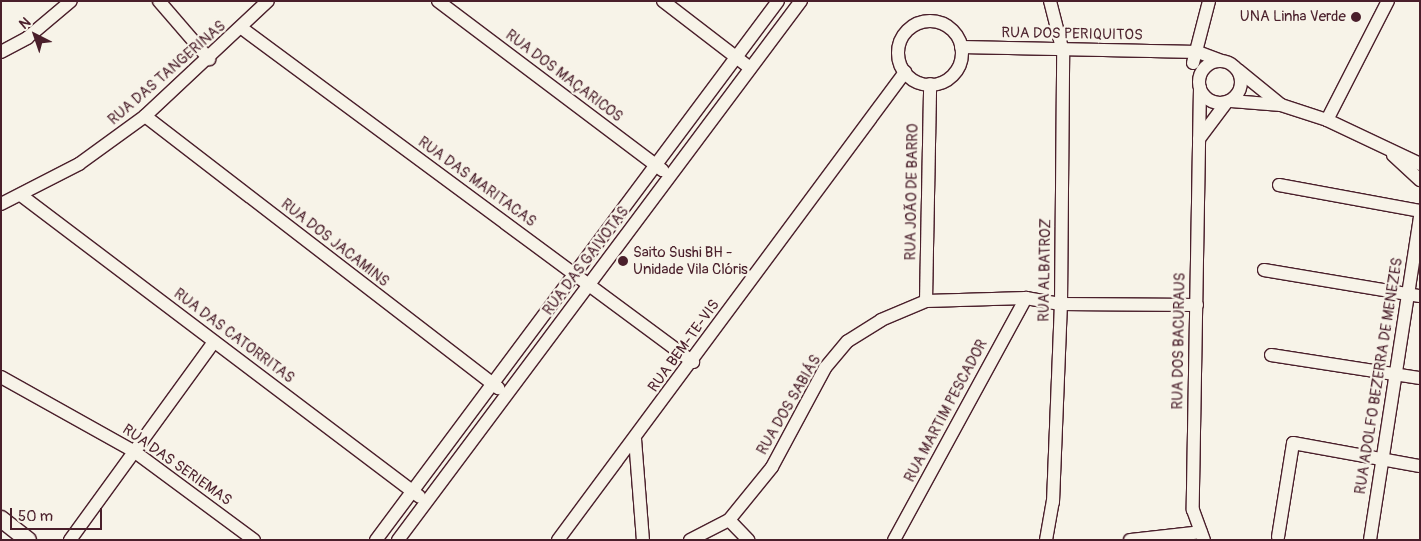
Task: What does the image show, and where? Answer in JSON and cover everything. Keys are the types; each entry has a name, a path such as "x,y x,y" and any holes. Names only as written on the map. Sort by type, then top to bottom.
{"main road":[{"path":"1,519 28,540"}],"street":[{"path":"160,1 209,59"},
{"name":"RUA DAS TANGERINAS","path":"1,204 22,196 79,164 146,116 242,29 268,1"},
{"name":"RUA DOS MAÇARICOS","path":"438,1 670,176"},
{"path":"663,1 750,68"},
{"name":"RUA DAS GAIVOTAS","path":"376,540 778,1"},
{"name":"RUA DAS GAIVOTAS","path":"400,539 426,501 801,1"},
{"name":"RUA ALBATROZ","path":"1046,540 1053,502 1062,304 1062,52 1050,1"},
{"path":"1210,1 1195,58 1200,75 1200,88 1208,100 1281,105 1327,120 1393,155 1420,164"},
{"path":"1327,120 1388,1"},
{"path":"1,52 27,38 70,2"},
{"path":"943,24 956,35 961,47 952,74 930,84 905,72 898,47 914,25 943,24"},
{"name":"RUA DAS MARITACAS","path":"242,29 693,362"},
{"name":"RUA DOS PERIQUITOS","path":"961,47 1062,52 1183,52 1195,58 1221,61"},
{"path":"1200,75 1208,65 1221,61 1238,70 1281,105"},
{"path":"1198,141 1240,89 1238,70"},
{"name":"RUA BEM-TE-VIS","path":"558,540 693,362 905,72"},
{"name":"RUA JOÃO DE BARRO","path":"926,301 930,84"},
{"name":"RUA DOS BACURAUS","path":"1200,88 1193,510 1201,537"},
{"name":"RUA DOS JACAMINS","path":"146,116 506,394"},
{"path":"1393,155 1420,180"},
{"path":"1279,186 1420,210"},
{"name":"RUA DAS CATORRITAS","path":"22,196 426,501"},
{"name":"RUA ADOLFO BEZERRA DE MENEZES","path":"1370,540 1393,374 1420,217"},
{"path":"1264,270 1420,296"},
{"name":"RUA DOS SABIÁS","path":"690,540 729,520 772,467 826,368 848,341 881,320 926,301 1026,298 1062,304 1197,305"},
{"name":"RUA MARTIM PESCADOR","path":"894,540 1026,298"},
{"path":"70,540 214,342"},
{"path":"1270,355 1420,378"},
{"name":"RUA DAS SERIEMAS","path":"1,377 135,452 254,540"},
{"path":"635,439 642,540"},
{"path":"1278,537 1293,443 1420,466"},
{"path":"729,520 748,540"},
{"path":"1130,540 1201,537"}],"place":[{"name":"UNA Linha Verde","path":"1356,17"},
{"name":"Saito Sushi BH - Unidade Vila Clóris","path":"623,261"}]}
